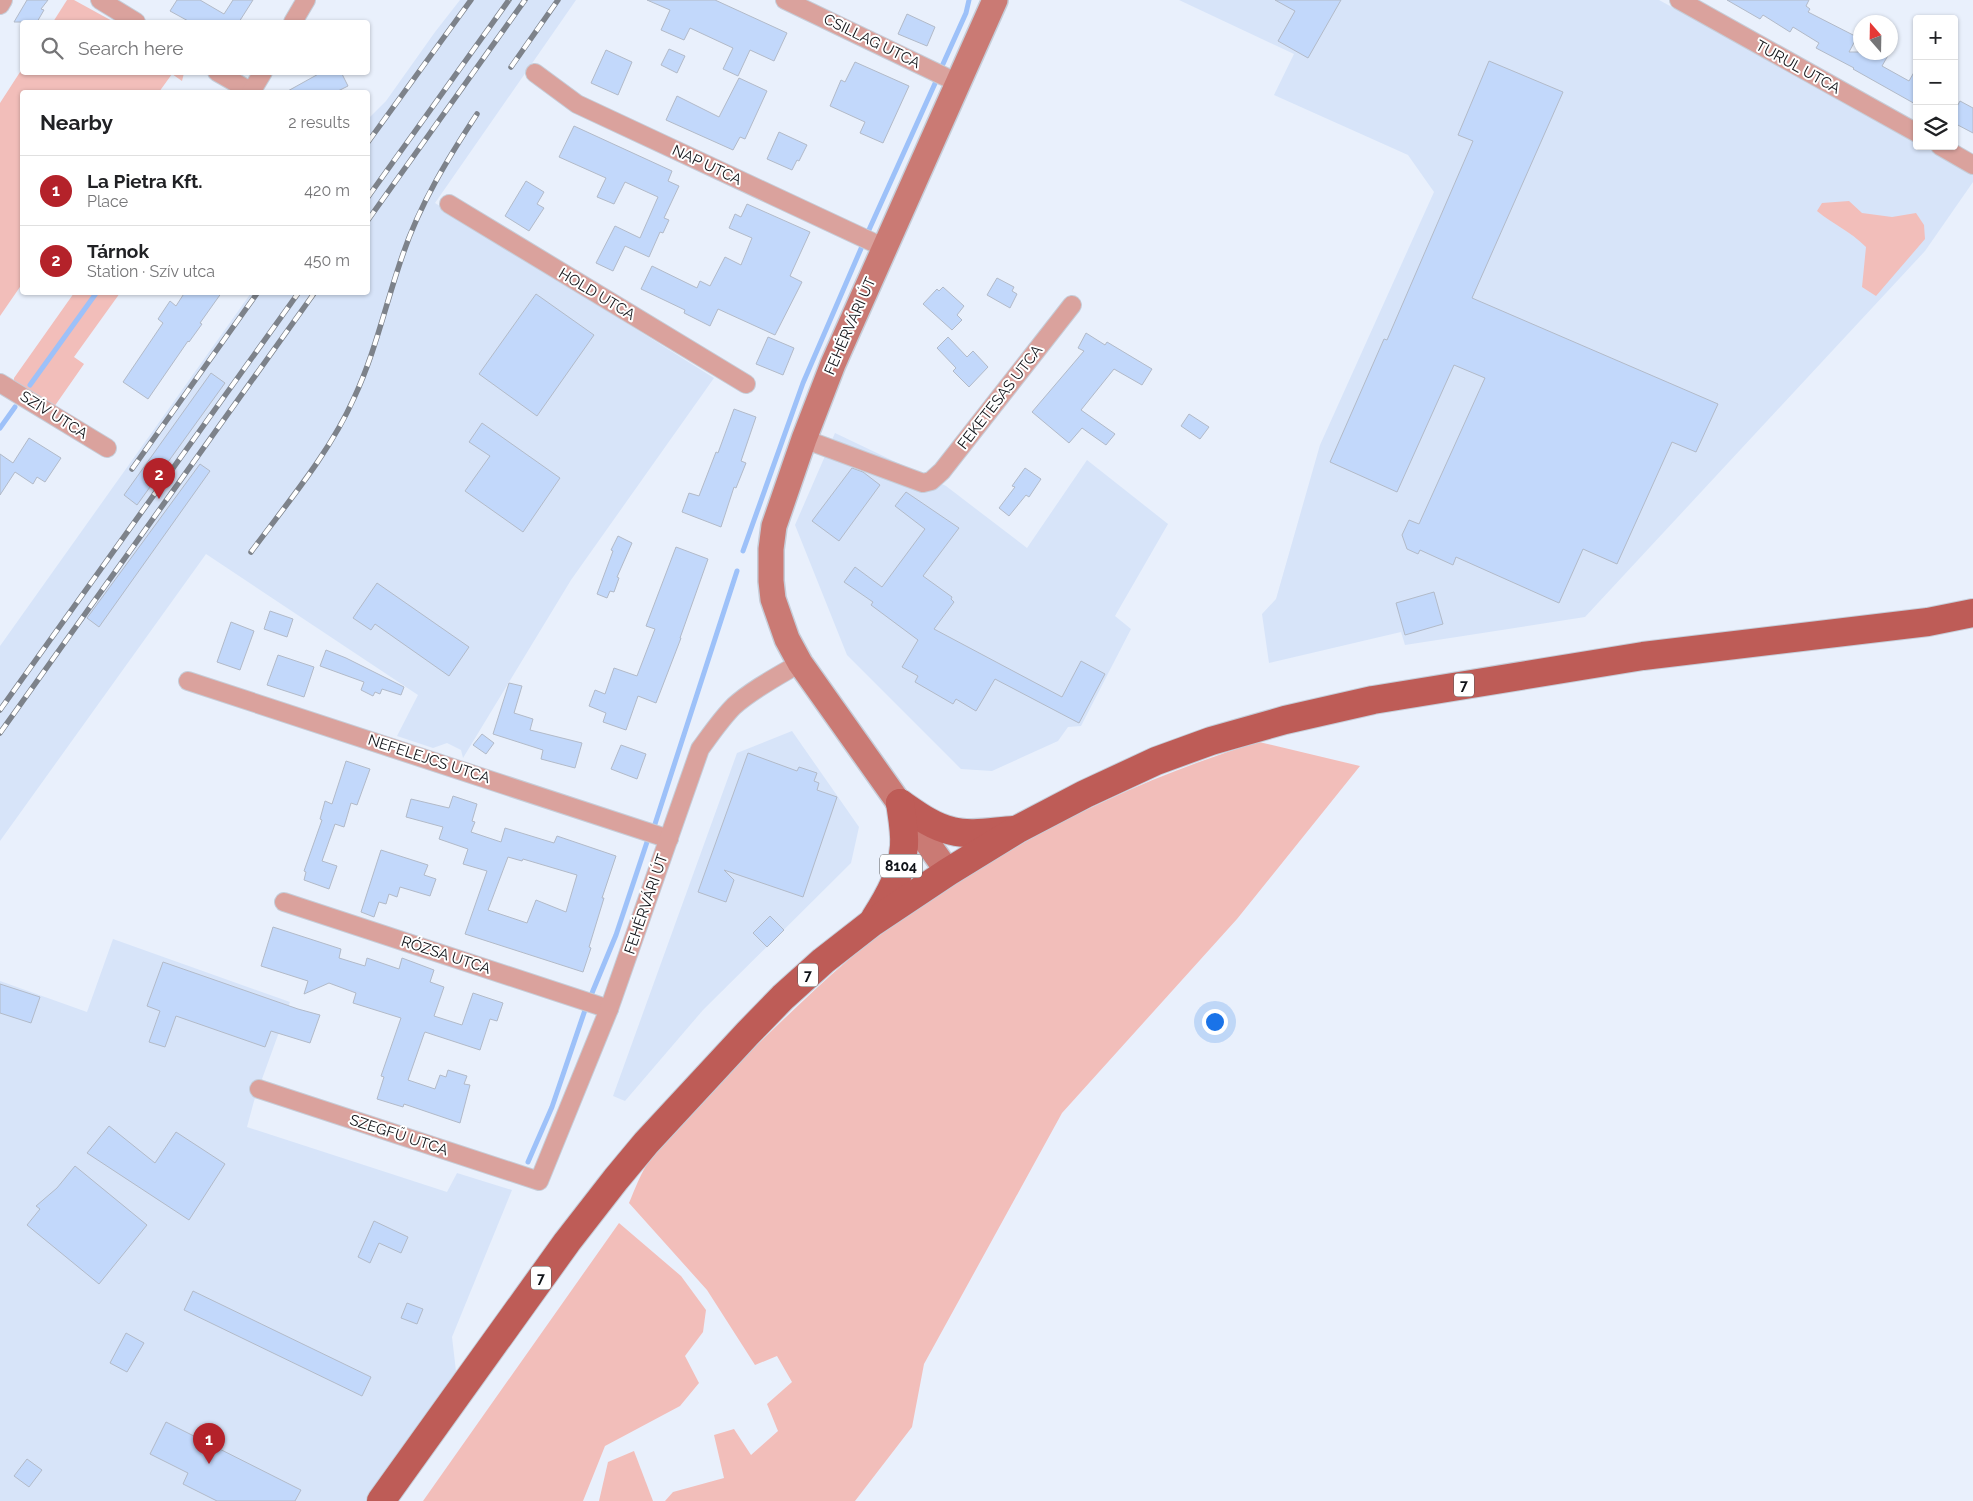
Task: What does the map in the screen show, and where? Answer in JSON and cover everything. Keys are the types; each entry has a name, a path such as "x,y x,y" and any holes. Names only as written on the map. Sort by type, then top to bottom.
{"main road":[{"name":"FEHÉRVÁRI ÚT","path":"948,872 800,663 787,639 773,599 771,549 774,526 804,438 833,364 995,0"},
{"name":"7","path":"381,1501 567,1242 646,1143 783,997 823,961 873,922 948,872 1018,829 1085,794 1156,761 1202,744 1285,720 1373,700 1644,656 1928,622 1973,613"},
{"name":"8104","path":"900,803 928,822 951,831 965,833 1018,829"},
{"name":"8104","path":"873,922 890,894 902,865 905,845 900,803"}],"street":[{"path":"0,5 3,0"},
{"path":"100,0 133,20"},
{"path":"293,20 306,0"},
{"name":"CSILLAG UTCA","path":"785,0 958,83"},
{"name":"TURUL UTCA","path":"1679,0 1913,131"},
{"name":"NAP UTCA","path":"535,73 577,104 885,248"},
{"path":"222,75 248,90"},
{"path":"252,90 261,75"},
{"path":"1947,150 1973,165"},
{"name":"HOLD UTCA","path":"449,204 746,384"},
{"name":"FEKETESAS UTCA","path":"804,438 923,483 931,481 942,470 1072,305"},
{"name":"SZÍV UTCA","path":"0,383 107,448"},
{"name":"FEHÉRVÁRI ÚT","path":"540,1181 608,1009 700,749 719,723 735,706 763,685 800,663"},
{"name":"NEFELEJCS UTCA","path":"188,681 669,838"},
{"name":"RÓZSA UTCA","path":"284,902 608,1009"},
{"name":"SZEGFŰ UTCA","path":"259,1089 540,1181"}],"shaded area":[{"path":"67,0 74,0 110,20 54,20"},
{"path":"460,0 576,0 435,203 714,378 571,580 463,758 461,750 447,743 433,748 397,736 418,695 206,554 0,841 0,646 250,295 370,295 370,117 386,101"},
{"path":"1179,0 1659,0 1913,138 1913,150 1936,150 1973,170 1973,182 1925,251 1585,617 1405,645 1401,632 1269,663 1262,614 1276,599 1320,445 1434,192 1408,155 1274,95 1294,54"},
{"path":"20,72 20,75 171,75 160,90 20,90 20,287 0,316 0,103"},
{"path":"173,75 184,75 182,81"},
{"path":"1849,201 1862,213 1892,217 1916,213 1924,225 1925,239 1876,296 1862,287 1866,247 1817,211 1822,203"},
{"path":"73,295 119,295 74,357 84,364 54,407 14,383 14,378"},
{"path":"835,433 946,486 1027,548 1087,460 1168,524 1115,616 1131,629 1081,726 1068,727 1058,741 992,771 961,769 847,655 795,525"},
{"path":"792,731 859,827 851,863 703,1010 625,1101 613,1096 737,753"},
{"path":"1259,742 1360,766 1237,919 1062,1113 924,1364 912,1427 855,1501 665,1501 673,1492 724,1478 714,1435 734,1429 751,1455 778,1431 767,1404 792,1382 777,1356 755,1365 707,1290 629,1203 644,1170 662,1144 731,1070 856,953 964,878 1044,831 1086,810 1171,773"},
{"path":"113,939 290,1002 254,1101 247,1127 447,1192 457,1173 512,1190 452,1337 459,1397 386,1501 0,1501 0,981 87,1012"},
{"path":"619,1223 681,1276 706,1310 703,1332 685,1356 699,1383 680,1406 605,1446 583,1501 423,1501"},
{"path":"634,1451 653,1501 599,1501 608,1462"}],"building":[{"path":"27,0 48,0 41,9 44,10 38,20 14,22"},
{"path":"177,0 200,0 224,14 233,0 253,0 240,20 186,20 170,11"},
{"path":"647,0 715,0 787,33 774,61 750,50 738,76 723,69 733,48 690,28 684,40 661,30 670,10"},
{"path":"1275,0 1341,0 1308,58 1278,41 1295,11"},
{"path":"1727,0 1809,0 1806,6 1810,9 1808,12 1853,35 1853,44 1849,52 1853,52 1853,60 1885,60 1882,66 1909,81 1913,74 1913,103 1816,48 1819,43 1793,27 1790,32 1763,15 1760,19"},
{"path":"907,14 935,27 927,46 898,34"},
{"path":"669,49 685,56 677,73 661,65"},
{"path":"606,50 632,62 618,95 591,83"},
{"path":"1489,61 1563,92 1472,298 1718,404 1696,452 1672,442 1617,564 1583,549 1559,603 1456,557 1453,565 1420,550 1418,554 1407,549 1402,535 1409,520 1419,524 1485,378 1454,365 1397,492 1330,462 1384,339 1387,340 1473,141 1458,135"},
{"path":"855,62 909,86 883,143 860,133 865,122 830,106 841,80 845,82"},
{"path":"317,75 342,75 348,86 340,90 290,90"},
{"path":"739,78 767,91 745,139 740,137 733,150 666,120 677,96 719,117"},
{"path":"1960,101 1973,108 1973,133 1958,125 1958,105"},
{"path":"574,126 672,171 668,181 679,186 664,218 669,220 663,233 660,232 649,257 625,246 613,271 596,263 615,226 640,238 658,197 625,182 614,204 597,197 606,178 559,157"},
{"path":"779,132 807,145 792,170 767,159"},
{"path":"526,181 544,192 537,204 544,208 529,231 505,216"},
{"path":"747,204 810,232 790,276 802,282 775,335 718,309 710,326 684,313 685,310 641,289 652,266 697,288 700,281 710,286 725,257 741,265 752,238 729,228 735,214 741,217"},
{"path":"997,278 1014,287 1012,291 1017,294 1010,308 987,295"},
{"path":"943,287 964,306 957,315 962,320 952,330 923,304 937,289 939,291"},
{"path":"536,294 594,335 537,416 479,374"},
{"path":"183,295 220,295 200,323 202,324 148,399 123,382 163,323 158,319 170,301 176,306"},
{"path":"1086,333 1105,345 1107,342 1152,369 1142,385 1114,369 1081,410 1115,434 1106,445 1082,428 1069,443 1032,412 1084,351 1078,348"},
{"path":"768,337 794,348 783,375 756,364"},
{"path":"948,337 967,357 973,351 988,367 969,387 953,371 956,368 937,348"},
{"path":"211,373 225,383 137,505 124,495"},
{"path":"734,409 756,417 741,461 746,463 736,488 734,487 721,527 682,512 689,493 699,496 716,452 718,453"},
{"path":"1189,414 1209,427 1200,439 1181,426"},
{"path":"482,423 560,478 523,532 465,491 490,456 469,442"},
{"path":"29,438 61,458 45,482 37,477 33,484 15,472 0,495 0,454 13,463"},
{"path":"200,464 210,471 99,627 87,618"},
{"path":"852,468 863,472 880,485 839,541 812,521"},
{"path":"1025,468 1041,479 1029,497 1026,495 1009,516 999,508 1015,487 1012,486"},
{"path":"906,492 959,528 923,576 952,597 951,599 954,602 934,629 1062,697 1081,661 1105,674 1079,723 995,679 976,711 956,699 953,704 915,682 918,676 902,667 918,640 871,605 873,602 844,582 855,567 882,587 925,529 895,506"},
{"path":"618,536 632,543 617,577 619,578 614,592 610,591 607,598 597,594 613,551 611,550"},
{"path":"676,547 708,559 656,703 638,696 626,730 603,722 606,713 589,706 595,690 605,694 614,668 637,676 655,629 646,626"},
{"path":"377,583 469,647 449,676 375,624 371,630 353,618"},
{"path":"1434,592 1443,624 1405,635 1396,603"},
{"path":"270,611 293,619 287,637 264,629"},
{"path":"231,622 254,631 240,670 217,662"},
{"path":"326,650 404,687 401,695 382,689 380,694 375,692 373,696 361,690 364,682 320,666"},
{"path":"278,655 314,667 304,697 267,685"},
{"path":"509,683 522,686 514,713 533,719 530,730 582,743 575,768 541,759 543,750 493,734"},
{"path":"482,734 494,743 486,754 473,745"},
{"path":"621,745 646,754 637,779 611,769"},
{"path":"748,753 797,771 799,767 817,773 814,781 819,783 817,790 837,797 803,897 724,870 734,880 726,902 698,892"},
{"path":"346,761 370,769 357,805 351,803 344,827 335,824 322,861 337,866 329,889 304,880 306,872 304,871 322,820 320,819 325,801 332,804"},
{"path":"453,796 477,804 472,821 475,822 471,832 501,842 505,828 554,843 557,836 616,856 602,898 604,898 583,972 465,934 487,871 463,864 468,849 439,839 443,827 406,817 411,799 449,808","holes":["508,857 522,861 523,859 577,875 566,912 536,900 527,923 488,910"]},
{"path":"381,850 428,865 424,875 436,879 430,896 400,887 397,897 389,894 386,904 379,902 374,917 361,912"},
{"path":"770,916 784,930 767,947 753,933"},
{"path":"273,927 341,949 339,958 365,966 367,958 399,969 402,958 434,970 430,982 444,987 434,1016 462,1025 473,993 503,1003 497,1021 490,1019 480,1050 425,1032 424,1034 408,1080 435,1089 440,1075 446,1077 448,1070 467,1076 464,1084 470,1085 460,1123 404,1104 403,1107 377,1099 384,1077 381,1076 401,1018 353,1003 356,993 329,983 304,994 308,981 261,966"},
{"path":"163,962 320,1015 310,1043 271,1031 265,1047 176,1016 165,1047 149,1042 160,1011 147,1006"},
{"path":"0,984 40,997 31,1023 0,1013"},
{"path":"109,1126 155,1163 176,1132 225,1164 189,1220 87,1153"},
{"path":"75,1166 147,1225 99,1284 27,1225 40,1209 36,1206 57,1188"},
{"path":"374,1221 408,1237 401,1253 379,1243 370,1263 358,1257"},
{"path":"193,1291 371,1377 362,1396 184,1310"},
{"path":"407,1303 423,1309 417,1324 401,1318"},
{"path":"126,1333 144,1343 127,1372 110,1363"},
{"path":"166,1422 301,1490 295,1501 217,1501 183,1484 188,1473 150,1454"},
{"path":"27,1459 42,1470 29,1487 14,1476"}],"waterway":[{"path":"943,64 966,13 969,0"},
{"path":"868,232 937,79"},
{"path":"743,551 803,383 863,244"},
{"path":"30,385 95,295"},
{"path":"0,428 15,407"},
{"path":"655,824 737,571"},
{"path":"592,993 616,935 647,842"},
{"path":"528,1162 552,1107 585,1010"}],"railway":[{"path":"370,139 471,0"},
{"path":"370,194 509,0"},
{"path":"370,217 525,0"},
{"path":"511,67 558,0"},
{"path":"251,552 307,478 344,419 369,362 410,235 426,199 445,164 477,114"},
{"path":"132,469 256,295"},
{"path":"0,710 297,295"},
{"path":"0,733 313,295"}],"place":[{"name":"Tárnok","path":"159,499"},
{"name":"La Pietra Kft.","path":"209,1464"}]}
